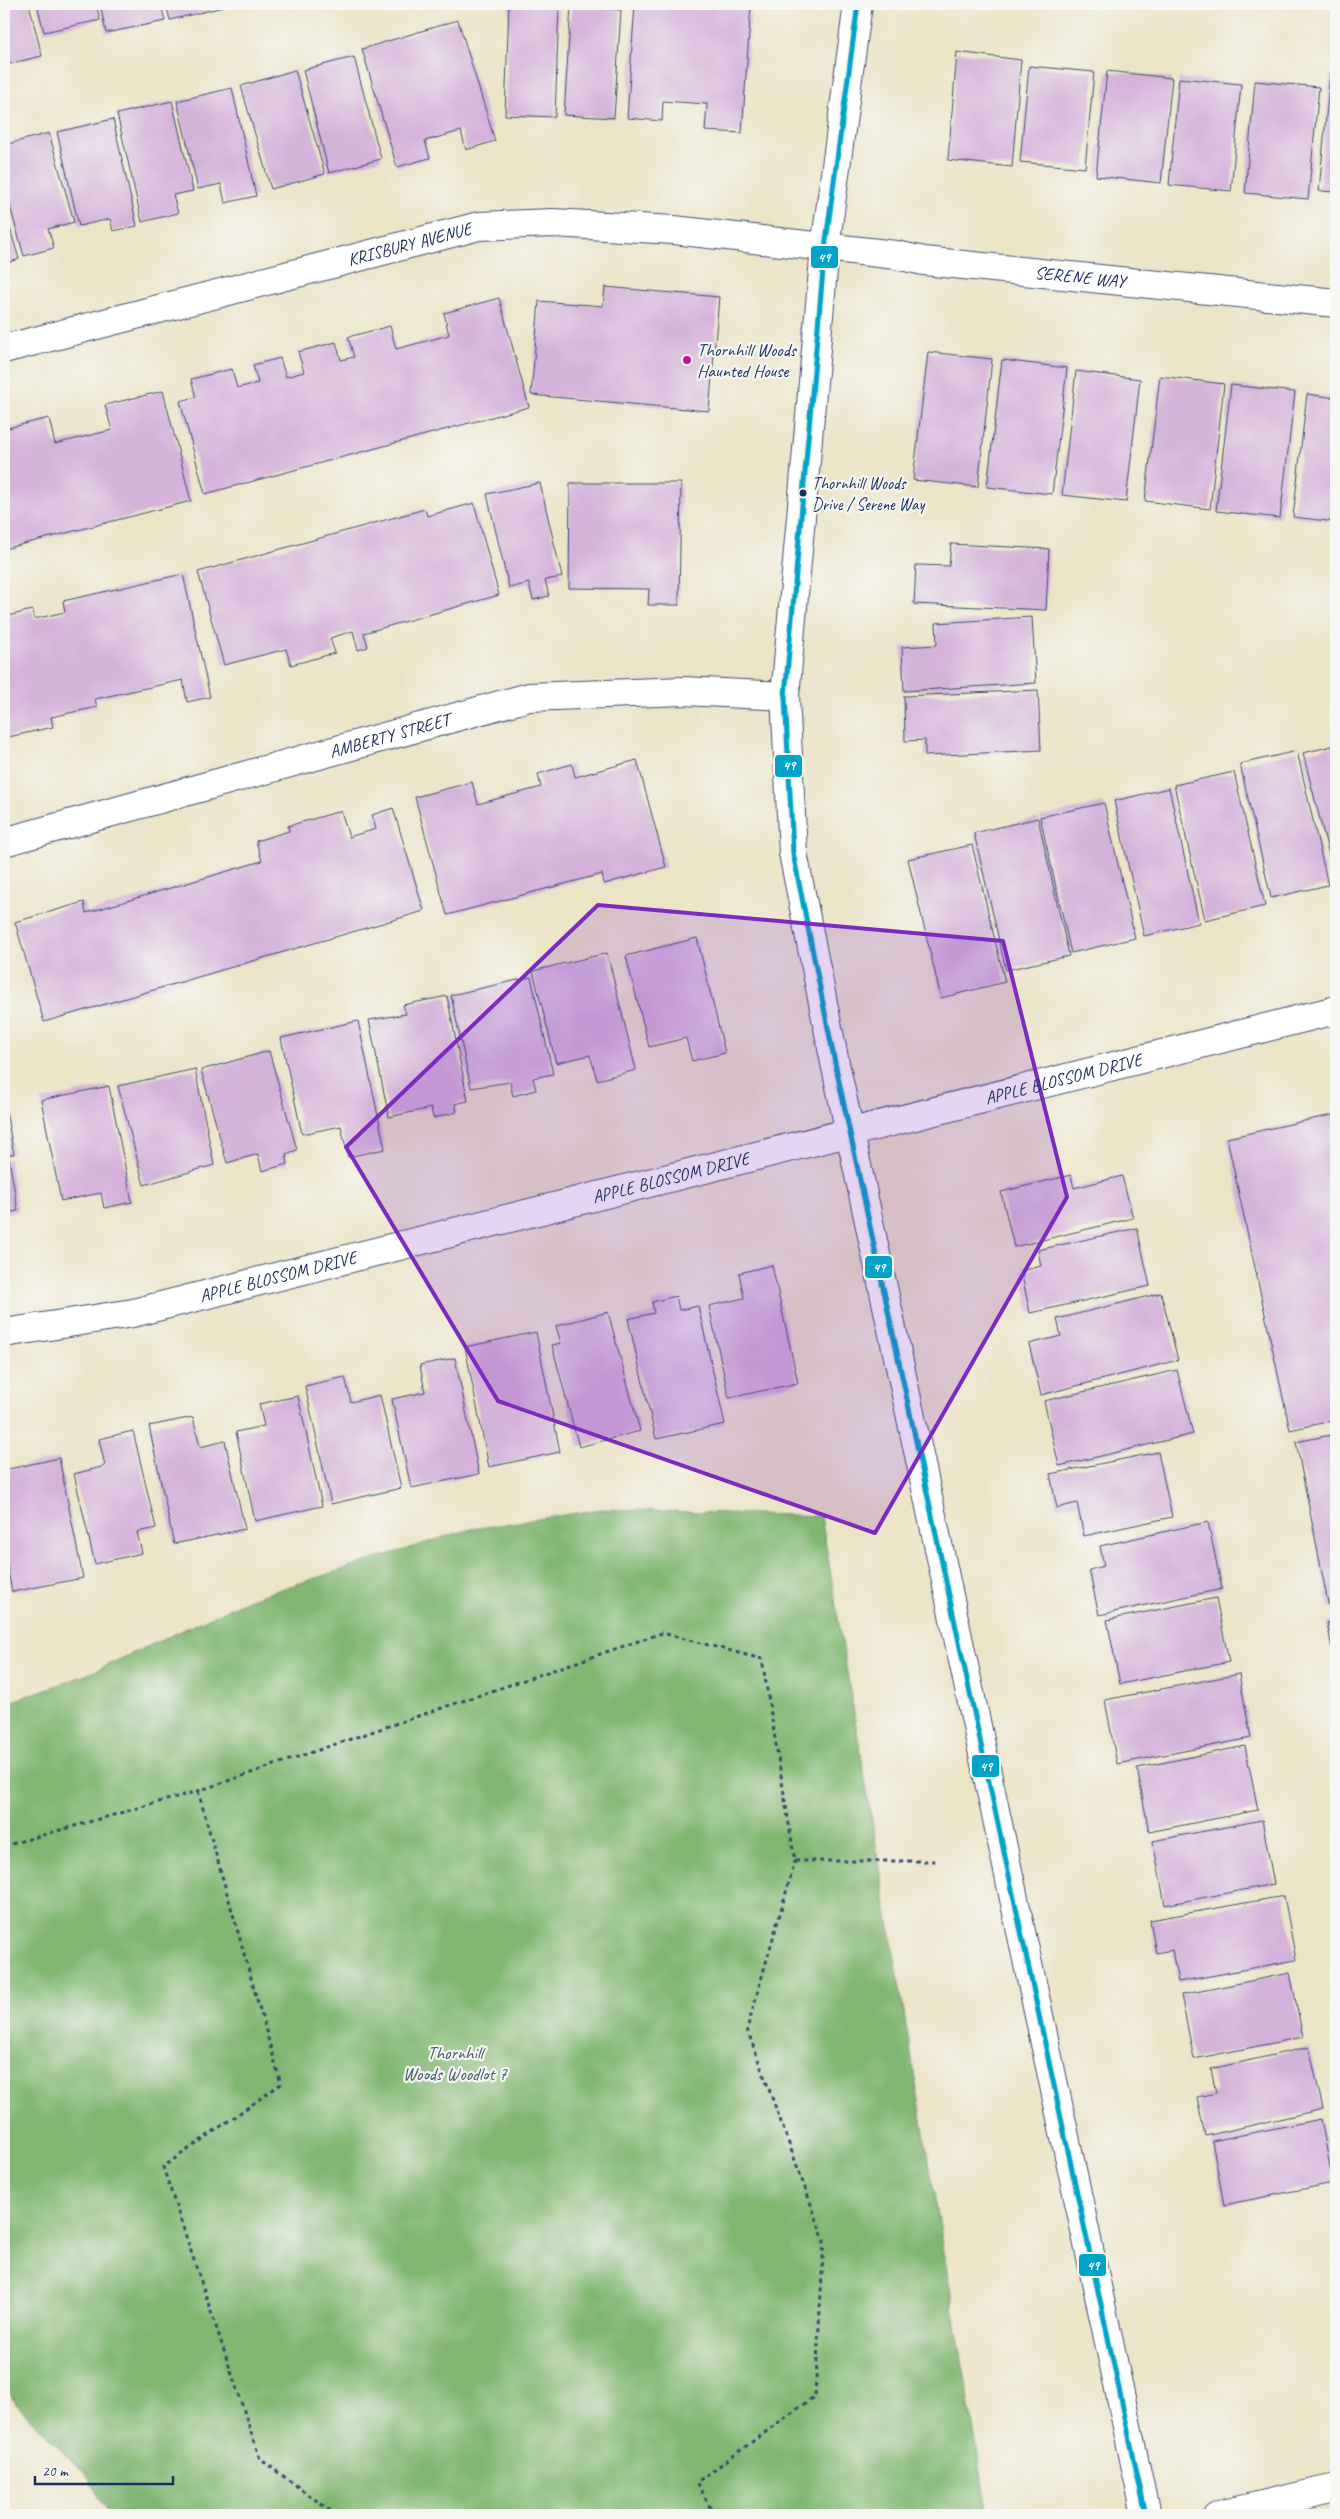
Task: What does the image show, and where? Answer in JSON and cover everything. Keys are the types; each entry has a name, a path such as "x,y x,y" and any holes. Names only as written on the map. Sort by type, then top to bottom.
{"street":[{"path":"858,4 824,248 785,696 793,853 1146,2515"},
{"name":"KRISBURY AVENUE","path":"4,349 479,226 553,223 656,229 738,236 824,248"},
{"name":"SERENE WAY","path":"824,248 896,255 924,261 1336,303"},
{"name":"AMBERTY STREET","path":"4,842 530,697 683,691 785,696"},
{"name":"APPLE BLOSSOM DRIVE","path":"4,1334 132,1313 1336,1010"},
{"path":"1218,2515 1336,2488"}],"path":[{"path":"4,1846 198,1791 662,1633 762,1659 795,1861 748,2029 824,2240 815,2396 697,2482 714,2515"},
{"path":"198,1791 281,2084 163,2167 260,2459 336,2515"},
{"path":"795,1861 936,1861"}],"highlighted area":[{"path":"598,905 1003,941 1067,1197 875,1533 498,1401 346,1147"}],"green space":[{"name":"Thornhill Woods Woodlot 7","path":"602,1509 821,1516 988,2515 109,2515 88,2477 14,2402 4,2379 4,1704 86,1675 250,1599 466,1530"}],"building":[{"path":"4,4 29,4 42,56 4,65"},
{"path":"37,4 96,4 100,20 44,32"},
{"path":"100,4 161,4 165,21 106,33"},
{"path":"166,4 223,4 223,7 170,20"},
{"path":"509,4 559,7 555,117 505,115"},
{"path":"635,4 751,4 742,133 705,131 707,104 663,101 662,121 627,118"},
{"path":"571,6 621,10 614,118 564,115"},
{"path":"458,20 495,141 466,150 461,131 425,141 430,158 397,167 362,49"},
{"path":"957,52 1021,60 1012,167 948,160"},
{"path":"354,57 381,159 329,173 303,70"},
{"path":"1029,66 1094,72 1085,168 1020,162"},
{"path":"295,70 325,174 271,189 241,86"},
{"path":"1107,71 1172,78 1161,183 1096,176"},
{"path":"1330,74 1336,74 1336,192 1319,191"},
{"path":"1179,78 1241,84 1231,191 1169,185"},
{"path":"1255,81 1319,87 1308,199 1245,193"},
{"path":"232,88 256,196 225,203 221,184 198,189 177,101"},
{"path":"172,101 193,191 173,195 178,213 142,222 117,114"},
{"path":"113,119 137,226 113,231 110,219 79,226 57,132"},
{"path":"49,133 74,222 48,229 54,248 24,256 4,185 4,145"},
{"path":"4,208 19,259 4,264"},
{"path":"605,287 719,297 709,411 531,395 539,301 603,306"},
{"path":"499,298 529,407 205,494 180,401 196,397 191,379 232,369 237,388 258,383 253,365 280,358 286,377 304,372 298,352 336,342 341,360 354,357 348,337 390,326 396,349 449,335 444,313"},
{"path":"928,352 992,359 978,487 913,480"},
{"path":"1002,360 1067,368 1052,494 987,487"},
{"path":"1076,371 1140,379 1126,502 1062,495"},
{"path":"1160,376 1224,384 1210,509 1145,501"},
{"path":"1231,385 1295,392 1280,518 1216,511"},
{"path":"163,391 191,501 4,549 4,429 49,418 55,444 112,430 105,405"},
{"path":"1307,394 1336,398 1336,522 1293,517"},
{"path":"540,483 562,577 545,580 549,596 533,600 529,583 509,588 487,494"},
{"path":"570,483 681,483 679,605 648,605 649,589 569,588"},
{"path":"474,503 499,595 364,633 368,647 358,650 353,631 330,638 335,653 291,665 286,649 224,665 198,572 425,509 427,516"},
{"path":"951,544 1049,549 1046,610 914,604 916,565 949,566"},
{"path":"183,574 210,697 187,702 183,680 95,699 97,707 51,717 53,727 4,738 4,617 32,610 34,619 65,612 63,601"},
{"path":"1032,617 1036,683 904,691 902,647 937,645 936,623"},
{"path":"1038,690 1041,750 925,756 925,740 905,741 904,696"},
{"path":"1336,745 1336,882 1303,753"},
{"path":"1297,751 1328,885 1271,898 1240,764"},
{"path":"637,760 666,867 604,884 602,874 447,915 415,797 472,782 478,804 541,787 538,774 572,764 575,777"},
{"path":"1234,772 1265,906 1205,920 1174,785"},
{"path":"1169,788 1199,923 1144,936 1114,801"},
{"path":"1104,803 1135,938 1071,953 1040,817"},
{"path":"393,808 424,911 44,1022 15,922 84,902 86,913 262,861 256,841 289,831 288,826 341,811 349,837 376,829 372,815"},
{"path":"1038,818 1069,956 1006,970 974,833"},
{"path":"972,845 1005,982 941,998 908,859"},
{"path":"697,938 725,1053 692,1061 686,1038 649,1047 626,956"},
{"path":"607,953 636,1070 597,1080 590,1055 556,1063 533,971"},
{"path":"531,977 553,1074 533,1078 536,1090 513,1096 510,1082 471,1088 451,995"},
{"path":"447,996 468,1101 455,1104 457,1112 433,1118 431,1108 389,1117 369,1020 406,1014 403,1005"},
{"path":"358,1021 385,1149 348,1157 341,1126 302,1134 281,1038"},
{"path":"269,1051 297,1150 286,1154 288,1164 262,1171 258,1154 227,1163 201,1070"},
{"path":"195,1069 214,1165 144,1185 118,1086"},
{"path":"109,1086 132,1202 104,1208 101,1193 61,1201 41,1100"},
{"path":"4,1101 14,1154 4,1155"},
{"path":"1336,1114 1336,1420 1290,1430 1227,1138"},
{"path":"9,1159 18,1211 4,1213 4,1160"},
{"path":"1071,1175 1074,1188 1122,1176 1133,1218 1014,1247 1001,1192"},
{"path":"1137,1228 1150,1286 1030,1313 1021,1271 1041,1266 1038,1250"},
{"path":"772,1265 798,1383 729,1398 709,1306 744,1298 739,1273"},
{"path":"1161,1293 1178,1360 1041,1395 1029,1344 1061,1336 1057,1319"},
{"path":"676,1296 679,1310 698,1306 725,1424 656,1439 628,1319 654,1313 652,1302"},
{"path":"608,1312 640,1431 579,1447 552,1345 561,1343 556,1326"},
{"path":"536,1332 560,1452 489,1467 465,1347"},
{"path":"455,1358 479,1474 411,1488 392,1399 425,1392 420,1365"},
{"path":"1177,1370 1193,1434 1059,1466 1044,1401"},
{"path":"345,1377 351,1402 380,1395 401,1488 331,1504 305,1386"},
{"path":"298,1396 322,1506 255,1521 236,1432 264,1426 259,1404"},
{"path":"193,1417 200,1447 225,1441 245,1529 174,1544 149,1426"},
{"path":"133,1431 156,1528 137,1532 142,1553 95,1564 74,1474 105,1466 99,1439"},
{"path":"1336,1434 1336,1607 1329,1608 1296,1442"},
{"path":"1158,1452 1172,1517 1084,1536 1077,1503 1057,1508 1050,1474"},
{"path":"59,1458 83,1578 12,1592 4,1550 4,1470"},
{"path":"1208,1522 1222,1589 1099,1615 1089,1570 1104,1566 1100,1546"},
{"path":"1216,1598 1229,1662 1120,1684 1107,1620"},
{"path":"1336,1621 1336,1664 1335,1664 1327,1623"},
{"path":"1239,1674 1251,1738 1117,1764 1105,1700"},
{"path":"1245,1746 1258,1810 1149,1832 1137,1768"},
{"path":"1262,1820 1274,1884 1165,1905 1153,1841"},
{"path":"1284,1896 1296,1960 1178,1982 1172,1950 1156,1953 1150,1920"},
{"path":"1290,1973 1303,2037 1194,2059 1181,1995"},
{"path":"1309,2047 1323,2109 1205,2136 1197,2097 1216,2093 1211,2069"},
{"path":"1321,2119 1333,2183 1224,2205 1212,2141"}],"transit line":[{"name":"49","path":"858,4 825,248 785,696 793,853 835,1063 1146,2515"}],"place":[{"name":"Thornhill Woods Haunted House","path":"687,360"},
{"name":"Thornhill Woods Drive / Serene Way","path":"803,493"}]}
